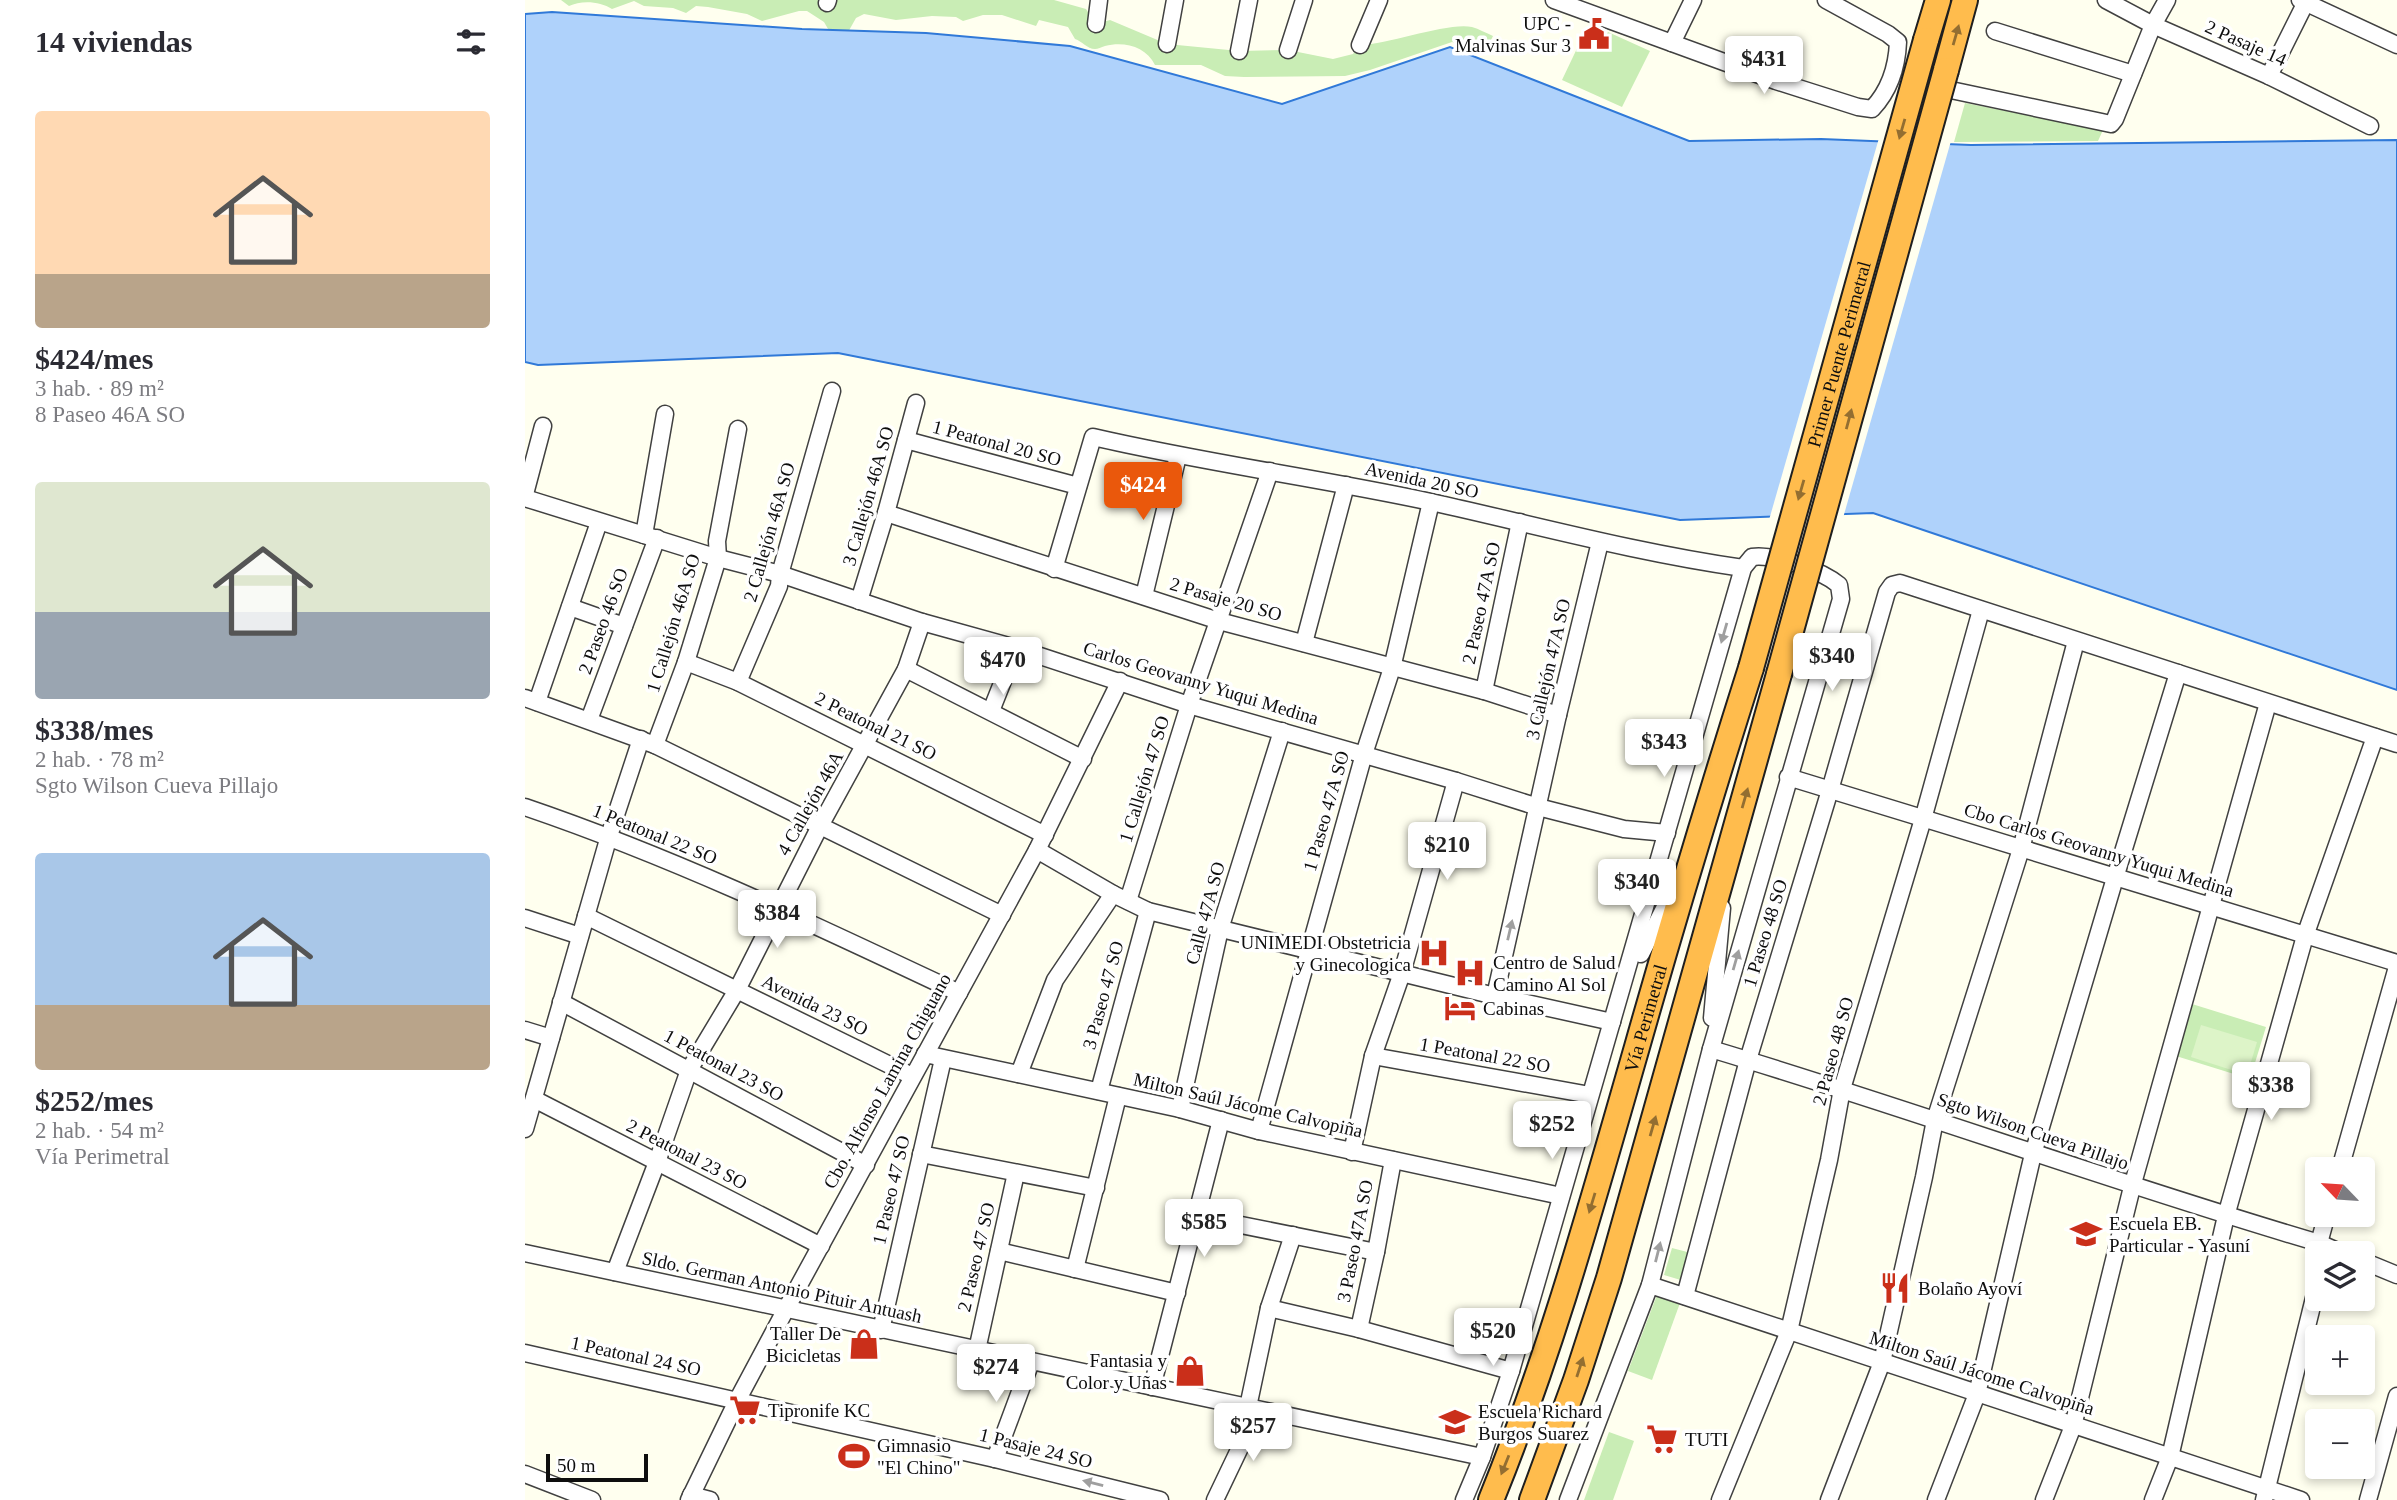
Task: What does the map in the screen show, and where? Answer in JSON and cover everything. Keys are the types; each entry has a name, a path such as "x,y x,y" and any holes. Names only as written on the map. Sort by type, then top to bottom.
{"highway":[{"name":"Primer Puente Perimetral","path":"1751,668 1938,0"},
{"name":"Primer Puente Perimetral","path":"1779,674 1965,0"},
{"name":"Vía Perimetral","path":"1491,1500 1516,1438 1570,1278 1692,855 1751,668"},
{"name":"Vía Perimetral","path":"1532,1500 1576,1380 1609,1278 1779,674"}],"street":[{"path":"1096,24 1099,0"},
{"path":"1167,44 1175,0"},
{"path":"1239,51 1249,0"},
{"path":"1288,50 1304,0"},
{"path":"1360,45 1379,0"},
{"path":"1672,43 1693,0"},
{"path":"1565,2 1776,81 1872,109 1883,98 1892,77 1898,56 1898,42 1826,0"},
{"name":"2 Pasaje 14","path":"2106,0 2153,25 2269,76 2369,126"},
{"path":"1892,77 2111,124 2153,25 2167,0"},
{"path":"2269,76 2305,1 2397,45"},
{"path":"1995,31 2133,74"},
{"name":"2 Callejón 46A SO","path":"738,682 777,591 832,391"},
{"name":"3 Callejón 46A SO","path":"859,601 916,403"},
{"name":"2 Paseo 46 SO","path":"589,720 624,626 651,536 665,414"},
{"path":"525,496 543,426"},
{"name":"1 Callejón 46A SO","path":"525,1129 609,836 685,662 718,558 716,541 738,429"},
{"name":"Avenida 20 SO","path":"1078,486 1093,437 1178,456 1431,502 1600,542 1743,568"},
{"name":"1 Peatonal 20 SO","path":"906,440 1078,486"},
{"path":"1144,596 1178,456"},
{"name":"1 Callejón 47 SO","path":"1120,898 1270,471"},
{"path":"1304,643 1346,485"},
{"path":"1054,569 1078,486"},
{"name":"Carlos Geovanny Yuqui Medina","path":"525,496 599,522 780,574 922,622 1016,648 1189,705 1538,807 1624,828 1667,834"},
{"name":"1 Paseo 47A SO","path":"1259,1131 1364,754 1392,668 1431,502"},
{"name":"2 Pasaje 20 SO","path":"886,513 1219,621 1484,691 1558,715"},
{"path":"599,522 570,607 531,700 648,742 1002,915"},
{"name":"2 Paseo 47A SO","path":"1484,691 1520,522"},
{"name":"3 Callejón 47A SO","path":"1538,807 1600,542"},
{"name":"Vía Perimetral","path":"1464,1500 1482,1457 1511,1371 1743,568 1752,557 1765,555 1828,576 1839,585 1841,599 1711,1049 1650,1285 1568,1500"},
{"name":"1 Paseo 48 SO","path":"1685,1296 1748,1060 1887,592 1892,584 1900,583 1981,610"},
{"path":"570,607 624,626"},
{"path":"1981,610 2397,744"},
{"name":"2 Paseo 48 SO","path":"1720,1500 1789,1331 1829,1160 1842,1088 1923,819 1981,610"},
{"name":"4 Callejón 46A","path":"615,1272 689,1070 737,990 820,826 906,669 922,622"},
{"path":"1829,1500 1882,1362 1935,1119 2021,849 2076,641"},
{"path":"991,711 1016,648"},
{"name":"2 Peatonal 21 SO","path":"685,662 738,682 1045,835"},
{"path":"906,669 1083,759"},
{"path":"1936,1500 1977,1394 2033,1154 2178,673"},
{"name":"Cbo. Alfonso Lamina Chiguano","path":"690,1498 786,1308 1045,835 1119,681"},
{"path":"2044,1500 2073,1426 2132,1187 2268,703"},
{"name":"Calle 47A SO","path":"1180,1109 1220,929 1282,731"},
{"path":"2153,1500 2170,1457 2226,1216 2305,936 2375,737"},
{"name":"Cbo Carlos Geovanny Yuqui Medina","path":"1788,778 2397,965"},
{"path":"1352,1152 1373,1056 1402,973 1456,781"},
{"name":"1 Peatonal 22 SO","path":"525,807 609,836 778,908 959,993"},
{"path":"1495,996 1538,807"},
{"path":"1037,850 1148,911 1612,1022"},
{"name":"Vía Perimetral","path":"1619,1001 1653,927 1692,855"},
{"name":"Vía Perimetral","path":"1711,1049 1727,864"},
{"path":"1019,1074 1055,980 1120,898"},
{"name":"3 Paseo 47 SO","path":"1099,1091 1148,911"},
{"name":"Avenida 23 SO","path":"586,916 912,1076"},
{"path":"525,918 580,936"},
{"path":"2343,1157 2397,965"},
{"name":"1 Peatonal 23 SO","path":"561,1002 866,1165"},
{"path":"525,1030 551,1038"},
{"name":"Sgto Wilson Cueva Pillajo","path":"1711,1049 1842,1088 2132,1187 2305,1242"},
{"name":"Milton Saúl Jácome Calvopiña","path":"926,1054 1180,1109 1259,1131 1352,1152 1561,1196"},
{"name":"1 Peatonal 22 SO","path":"1373,1056 1590,1095"},
{"name":"1 Paseo 47 SO","path":"881,1330 943,1059"},
{"path":"1075,1269 1118,1096"},
{"name":"2 Peatonal 23 SO","path":"534,1099 821,1245"},
{"path":"1151,1387 1221,1120"},
{"path":"921,1154 1096,1188"},
{"name":"3 Paseo 47A SO","path":"1359,1329 1392,1160"},
{"name":"2 Paseo 47 SO","path":"977,1350 1016,1173"},
{"path":"1196,1216 1376,1252"},
{"path":"1215,1500 1253,1409 1269,1308 1293,1235"},
{"path":"999,1251 1177,1293"},
{"name":"Sldo. German Antonio Pituir Antuash","path":"525,1253 1482,1457"},
{"path":"2375,1266 2397,1274"},
{"name":"Milton Saúl Jácome Calvopiña","path":"1650,1285 2170,1457 2266,1495 2301,1500"},
{"path":"1269,1308 1359,1329 1511,1371"},
{"path":"2266,1495 2311,1311"},
{"name":"1 Peatonal 24 SO","path":"525,1353 738,1399"},
{"path":"995,1459 1031,1362"},
{"path":"2368,1500 2397,1395"},
{"name":"1 Pasaje 24 SO","path":"738,1399 1160,1500"},
{"path":"525,1474 592,1500"},
{"path":"690,1498 710,1500"}],"green space":[{"path":"561,0 1054,0 1086,9 1096,24 1110,20 1167,44 1239,51 1288,50 1333,59 1353,54 1360,45 1462,26 1472,27 1493,36 1485,52 1452,42 1345,76 1244,77 1225,76 1201,65 1155,65 1146,54 1127,45 1092,49 1075,39 1068,27 1039,20 1036,26 1002,15 983,15 963,21 956,17 932,16 896,20 864,14 856,18 847,34 831,34 824,22 807,11 762,21 747,14 708,7 696,6 686,13 673,8 644,6 634,1 612,9 591,2 569,6"},
{"path":"1608,32 1650,51 1622,107 1562,80 1582,38 1601,45"},
{"path":"1965,103 2103,130 2098,141 1954,142"},
{"path":"2192,1004 2266,1027 2250,1079 2176,1056"},
{"path":"2201,1025 2257,1042 2247,1075 2191,1057"},
{"path":"1672,1248 1691,1253 1684,1281 1664,1275"},
{"path":"1657,1295 1680,1303 1652,1380 1628,1371"},
{"path":"1609,1432 1634,1441 1613,1500 1584,1500"}],"water":[{"path":"552,12 802,29 926,33 1070,46 1282,104 1450,47 1689,141 1821,139 1971,145 2397,140 2397,690 1873,513 1680,520 838,353 538,365 525,362 525,14"}],"pier":[{"path":"1879,138 1951,141 1843,518 1769,520"}],"place":[{"name":"UPC - Malvinas Sur 3","path":"1594,34"},
{"name":"UNIMEDI Obstetricia y Ginecologica","path":"1434,953"},
{"name":"Centro de Salud Camino Al Sol","path":"1470,973"},
{"name":"Cabinas","path":"1460,1008"},
{"name":"Escuela EB. Particular - Yasuní","path":"2086,1234"},
{"name":"Bolaño Ayoví","path":"1895,1288"},
{"name":"Taller De Bicicletas","path":"864,1344"},
{"name":"Fantasia y Color y Uñas","path":"1190,1371"},
{"name":"Tipronife KC","path":"745,1410"},
{"name":"Escuela Richard Burgos Suarez","path":"1455,1422"},
{"name":"TUTI","path":"1662,1439"},
{"name":"Gimnasio \"El Chino\"","path":"854,1456"}]}
